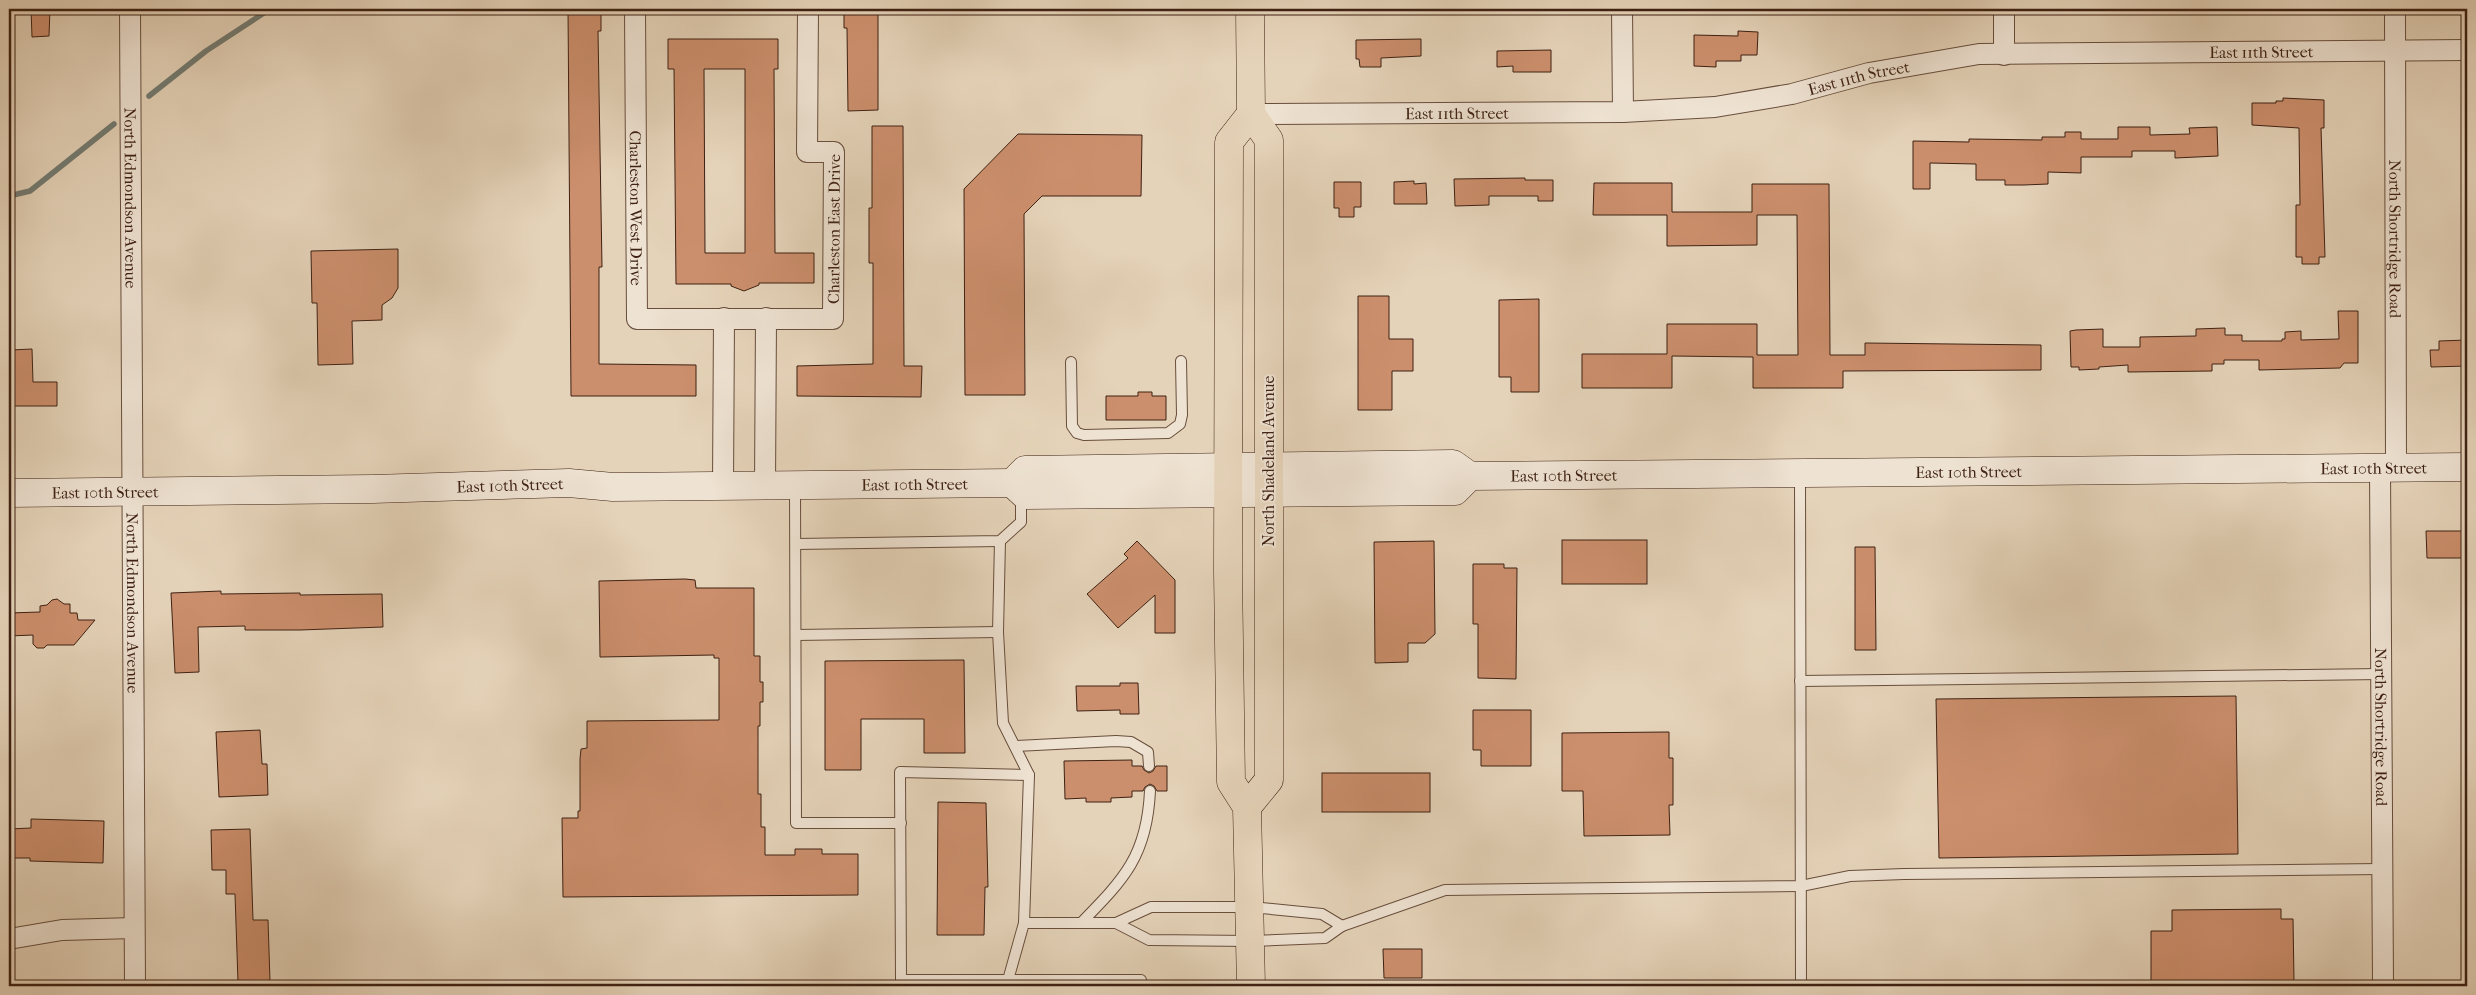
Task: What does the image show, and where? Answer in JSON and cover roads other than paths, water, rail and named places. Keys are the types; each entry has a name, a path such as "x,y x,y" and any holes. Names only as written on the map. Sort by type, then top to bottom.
{"main road":[{"path":"1250,9 1251,114 1229,142 1228,494 1232,782 1247,807 1251,907 1251,986"},
{"name":"North Shadeland Avenue","path":"1247,807 1269,780 1268,140 1251,114"},
{"path":"1016,487 1025,470 1453,464 1470,476"},
{"name":"East 10th Street","path":"9,493 373,489 569,483 613,487 1016,487 1025,495 1228,494 1454,491 1470,476 2467,468"}],"street":[{"name":"North Edmondson Avenue","path":"130,9 135,986"},
{"name":"Charleston West Drive","path":"635,9 637,319 766,318"},
{"name":"Charleston East Drive","path":"766,318 833,319 834,152 807,152 808,9"},
{"path":"1622,9 1623,112"},
{"path":"2004,9 2004,55"},
{"name":"North Shortridge Road","path":"2383,986 2382,674 2388,468 2395,9"},
{"name":"East 11th Street","path":"1251,114 1623,112 1714,107 1792,94 1869,73 1979,54 2467,50"},
{"path":"723,486 724,318"},
{"path":"765,486 766,318"},
{"path":"9,939 62,930 134,928"}],"lane":[{"path":"1071,362 1072,426 1077,432 1084,435 1168,433 1180,424 1182,415 1181,362"},
{"path":"1800,472 1801,986"},
{"path":"795,486 796,824 901,823"},
{"path":"796,544 1000,541 1020,522 1016,487"},
{"path":"1000,541 998,632 1003,723 1029,775 1024,923 1008,980"},
{"path":"796,635 998,632"},
{"path":"1800,681 2382,674"},
{"path":"1015,746 1116,741 1131,742 1148,752 1149,766"},
{"path":"1029,775 900,772 901,980 1141,980"},
{"path":"1081,923 1113,890 1136,858 1149,820 1150,791"},
{"path":"1116,923 1149,940 1251,941 1325,938 1342,926 1446,890 1801,886 1850,876 1904,874 2382,869"},
{"path":"1024,923 1116,923 1150,907 1251,907 1322,914 1342,926"}],"waterway":[{"path":"149,96 206,51 270,9"},
{"path":"9,196 30,191 114,124"}]}
